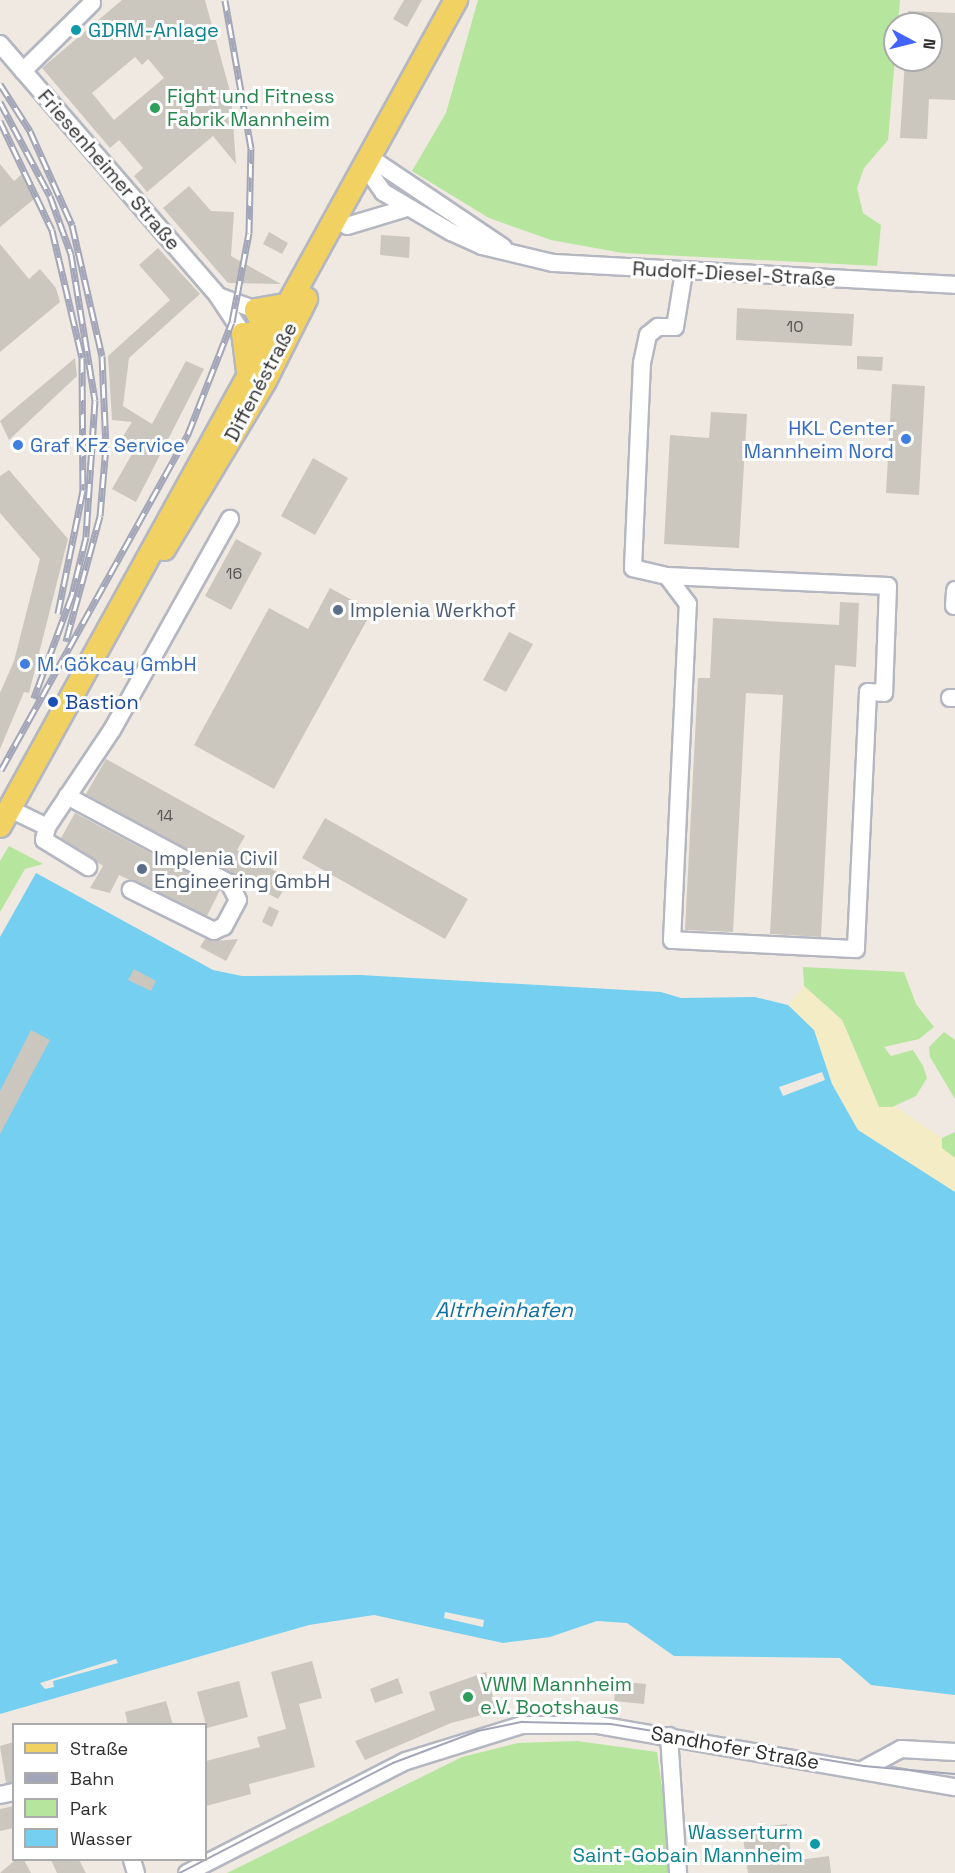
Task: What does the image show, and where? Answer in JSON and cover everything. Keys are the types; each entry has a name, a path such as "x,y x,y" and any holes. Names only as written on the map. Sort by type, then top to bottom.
{"main road":[{"name":"Diffenéstraße","path":"137,587 169,513 248,372 278,341 285,305 348,191 370,164 456,0"},
{"name":"Diffenéstraße","path":"5,818 137,587 181,525 278,341 362,199 370,164"},
{"path":"278,341 256,310 285,305"},
{"path":"248,372 243,334 278,341"}],"street":[{"path":"23,71 92,3"},
{"name":"Friesenheimer Straße","path":"0,44 218,296 243,334"},
{"name":"Rudolf-Diesel-Straße","path":"370,164 383,192 407,208 482,246 553,264 955,285"},
{"name":"Rudolf-Diesel-Straße","path":"370,164 514,254"},
{"path":"347,226 407,208"},
{"path":"667,576 688,604 672,940 856,949 868,692 884,693 888,586 667,576 633,568 642,363 648,335 658,327 675,327 684,272"},
{"name":"Friesenheimer Straße","path":"218,296 256,310"},
{"path":"88,867 44,840 47,827 111,730 230,519"},
{"path":"68,796 229,883 238,900 214,931 131,890"},
{"path":"5,818 47,827"},
{"name":"Sandhofer Straße","path":"187,1873 406,1761 479,1734 561,1723 669,1736 955,1786"},
{"path":"669,1736 678,1873"},
{"path":"864,1769 901,1749 955,1752"}],"green space":[{"path":"478,0 900,0 899,12 883,12 883,72 894,72 888,140 864,168 857,188 863,213 881,225 877,266 623,253 551,240 489,218 412,171 446,113"},
{"path":"9,846 43,864 25,869 0,912 0,861"},
{"path":"803,967 904,972 916,1004 934,1027 919,1039 884,1047 891,1056 913,1050 927,1078 916,1096 888,1109 879,1107 842,1020 804,986"},
{"path":"944,1032 955,1040 955,1099 930,1057 929,1047"},
{"path":"955,1132 955,1158 941,1148 942,1138"},
{"path":"577,1741 657,1752 674,1873 227,1873 462,1757 518,1743"}],"sand":[{"path":"804,986 842,1020 879,1107 896,1107 942,1138 942,1148 955,1158 955,1192 858,1130 832,1084 814,1030 788,1005"}],"water":[{"name":"Altrheinhafen","path":"36,873 213,970 242,976 360,975 661,992 681,998 755,997 788,1005 814,1030 832,1084 858,1130 955,1192 955,1695 871,1685 840,1658 674,1656 627,1623 597,1621 550,1637 503,1643 374,1615 309,1625 0,1714 0,937"}],"pier":[{"path":"822,1072 825,1080 783,1096 779,1087"},
{"path":"445,1612 484,1620 483,1627 444,1618"},
{"path":"116,1659 118,1663 53,1681 54,1687 45,1689 40,1683"}],"building":[{"path":"122,0 205,0 231,95 236,164 213,136 147,192 134,176 143,168 119,140 110,148 42,68","holes":["135,57 142,65 148,59 164,78 114,120 92,93"]},
{"path":"404,0 422,0 407,27 393,19"},
{"path":"943,12 955,13 955,100 929,99 927,139 900,138 904,72 943,72"},
{"path":"0,164 14,181 22,174 34,199 0,227"},
{"path":"189,186 211,211 234,212 231,256 281,284 228,283 163,208"},
{"path":"269,232 288,243 282,254 263,244"},
{"path":"381,235 410,237 409,258 380,255"},
{"path":"0,244 29,279 40,269 56,288 60,302 0,352"},
{"path":"158,248 200,294 129,358 123,406 152,424 186,361 204,369 136,502 112,489 136,447 122,438 132,422 112,420 108,356 170,300 139,265"},
{"path":"737,308 854,314 852,346 736,340"},
{"path":"857,356 883,357 882,371 857,369"},
{"path":"75,358 77,376 9,440 0,421"},
{"name":"HKL Center Mannheim Nord","path":"892,384 925,386 919,495 886,493"},
{"path":"711,412 747,414 739,548 664,544 670,435 709,438"},
{"path":"313,458 348,478 315,535 281,516"},
{"path":"9,470 68,539 29,693 24,692 0,749 0,693 14,661 40,559 0,513 0,476"},
{"path":"236,539 262,553 231,610 205,596"},
{"path":"330,588 372,611 274,789 194,745 269,608 308,629"},
{"path":"840,602 859,603 856,667 835,665 821,937 770,934 783,695 746,693 733,932 685,930 698,678 710,678 713,618 839,625"},
{"path":"509,632 533,644 506,692 483,680"},
{"path":"106,759 245,836 237,850 290,879 278,899 86,794"},
{"path":"75,813 220,890 207,916 119,875 110,893 90,888 103,866 61,838"},
{"path":"325,818 468,899 445,939 302,858"},
{"path":"269,906 279,911 272,927 262,922"},
{"path":"205,939 215,941 238,939 226,961 200,947"},
{"path":"134,969 156,981 151,991 128,980"},
{"path":"31,1030 50,1040 0,1134 0,1091"},
{"path":"312,1661 322,1698 299,1704 315,1767 249,1784 251,1794 207,1806 207,1761 260,1747 257,1737 286,1729 271,1672"},
{"path":"486,1672 497,1711 451,1723 365,1760 355,1741 435,1710 429,1692"},
{"path":"398,1678 403,1693 375,1703 370,1689"},
{"path":"239,1681 248,1717 207,1728 197,1692"},
{"path":"616,1681 646,1684 644,1704 614,1701"},
{"path":"166,1701 172,1723 128,1723 125,1712"},
{"path":"12,1743 12,1782 6,1783 0,1746"},
{"path":"12,1806 12,1828 0,1831 0,1809"},
{"path":"787,1824 792,1861 829,1856 831,1873 748,1873 742,1830"},
{"path":"14,1861 25,1861 31,1873 0,1873"},
{"path":"51,1861 80,1861 86,1873 57,1873"}],"tram line":[{"path":"207,1859 393,1763 478,1731 522,1722 611,1724 864,1766 955,1774"},
{"path":"180,1873 203,1861"}],"railway":[{"path":"1,770 188,434 232,322 249,233 251,148 225,0"},
{"path":"0,84 30,131 72,225 102,356 106,446 100,516 66,641"},
{"path":"0,102 50,196 71,254 95,400 86,537 72,595 34,698"},
{"path":"0,121 52,230 82,358 83,490 58,613"}],"place":[{"name":"GDRM-Anlage","path":"76,30"},
{"name":"Fight und Fitness Fabrik Mannheim","path":"155,108"},
{"name":"HKL Center Mannheim Nord","path":"906,439"},
{"name":"Graf KFz Service","path":"18,445"},
{"name":"Implenia Werkhof","path":"338,610"},
{"name":"M. Gökcay GmbH","path":"25,664"},
{"name":"Bastion","path":"53,702"},
{"name":"Implenia Civil Engineering GmbH","path":"142,869"},
{"name":"VWM Mannheim e.V. Bootshaus","path":"468,1697"},
{"name":"Wasserturm Saint-Gobain Mannheim","path":"815,1844"}]}
